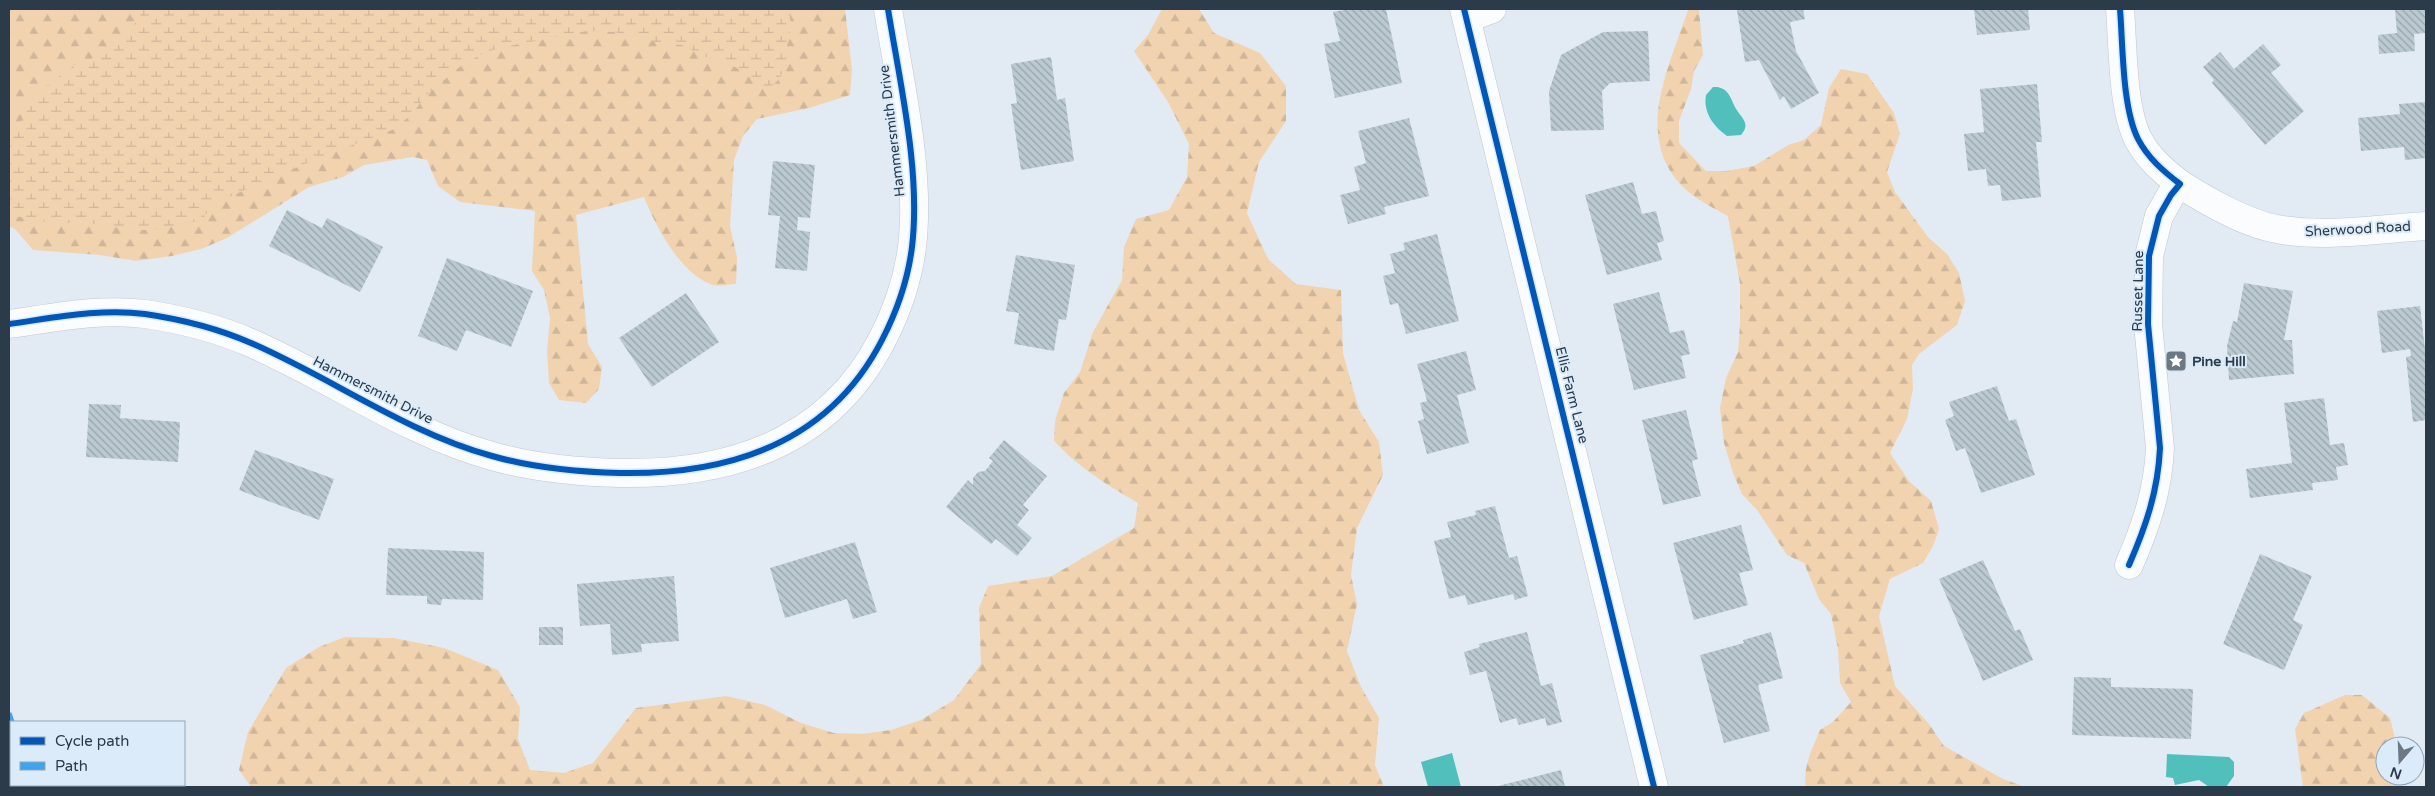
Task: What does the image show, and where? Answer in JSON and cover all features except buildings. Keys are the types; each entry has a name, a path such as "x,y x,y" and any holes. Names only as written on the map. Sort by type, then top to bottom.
{"street":[{"name":"Hammersmith Drive","path":"9,324 117,313 144,314 179,321 249,341 402,422 490,456 534,466 590,472 639,474 704,468 744,458 802,430 835,403 872,359 891,321 904,285 912,247 913,174 888,9"},
{"path":"1465,13 1492,9"},
{"path":"2120,9 2128,95 2133,125 2138,138 2153,160 2180,184"},
{"name":"Ellis Farm Lane","path":"1465,13 1654,787"},
{"name":"Sherwood Road","path":"2180,184 2227,210 2276,229 2312,233 2426,226"},
{"name":"Russet Lane","path":"2129,565 2150,515 2159,467 2160,448 2148,324 2149,256 2159,216 2170,195 2180,184"}],"green space":[{"path":"9,9 845,9 852,70 850,95 809,108 757,119 743,136 734,160 730,226 737,257 736,284 713,285 701,280 690,271 671,248 655,222 644,197 576,215 588,344 602,367 599,389 586,403 559,400 549,383 547,352 550,318 544,290 532,271 535,211 460,202 438,186 427,160 413,157 364,165 343,177 309,187 227,238 201,249 172,256 136,261 100,255 33,250 15,229 9,226"},
{"path":"144,9 789,9 791,26 787,46 788,63 779,79 767,91 748,73 724,62 703,56 682,45 664,44 615,32 587,31 499,48 482,54 458,68 427,95 410,116 392,130 314,160 213,204 202,220 161,229 144,230 101,224 48,222 9,215 9,137 20,123 37,93 76,64 111,52 124,40"},
{"path":"1162,9 1199,9 1214,33 1260,53 1286,86 1286,121 1259,162 1247,213 1268,259 1296,284 1341,290 1343,353 1359,410 1379,442 1383,475 1357,528 1351,575 1357,604 1347,651 1361,687 1379,718 1375,765 1384,787 251,787 239,770 248,732 286,668 319,647 345,637 394,638 444,648 498,670 520,707 518,739 530,770 564,773 593,763 636,708 726,696 765,705 801,723 834,733 862,734 891,730 921,720 954,700 981,664 979,608 988,586 1052,576 1134,528 1138,503 1093,475 1064,451 1054,441 1055,421 1064,393 1080,372 1093,332 1122,280 1124,247 1136,219 1169,210 1187,177 1189,144 1168,102 1134,51 1148,35"},
{"path":"1699,9 1703,55 1694,71 1691,89 1679,121 1679,143 1706,171 1726,171 1754,166 1788,145 1804,140 1821,125 1829,88 1841,69 1867,74 1894,113 1900,134 1887,172 1895,192 1928,237 1947,254 1959,273 1965,301 1957,325 1919,354 1912,365 1913,389 1907,419 1890,453 1909,481 1931,501 1939,529 1933,546 1923,563 1890,579 1879,616 1895,686 1929,724 1944,746 2003,779 2025,787 1806,787 1807,765 1820,730 1833,722 1851,702 1840,683 1838,649 1831,614 1819,599 1804,563 1787,555 1757,510 1742,494 1724,443 1720,408 1726,378 1738,352 1740,324 1740,284 1728,216 1697,198 1680,184 1666,164 1659,143 1658,121 1665,76 1688,10"},
{"path":"2345,695 2362,695 2390,718 2394,736 2375,736 2375,786 2403,787 2303,787 2295,729 2304,713"}],"shaded area":[{"path":"1713,87 1722,88 1727,92 1744,120 1745,127 1741,135 1727,136 1717,128 1710,118 1705,101 1706,95"},
{"path":"1452,753 1461,787 1428,787 1421,762"},
{"path":"2167,754 2229,757 2234,762 2234,776 2226,787 2209,787 2199,780 2175,785 2173,778 2166,777"}],"marked path":[{"path":"9,713 12,721"}],"cycle path":[{"path":"9,324 77,314 128,312 199,325 239,338 281,357 369,404 429,433 460,446 524,464 588,472 620,473 661,472 700,468 737,459 772,446 805,428 834,405 860,375 882,340 901,295 912,247 914,189 908,128 888,9"},
{"path":"1464,9 1654,787"},
{"path":"2120,9 2126,93 2133,126 2138,139 2151,158 2180,184 2159,216 2149,256 2148,324 2160,448 2159,464 2150,508 2129,565"}],"place":[{"name":"Pine Hill","path":"2176,361"}]}
